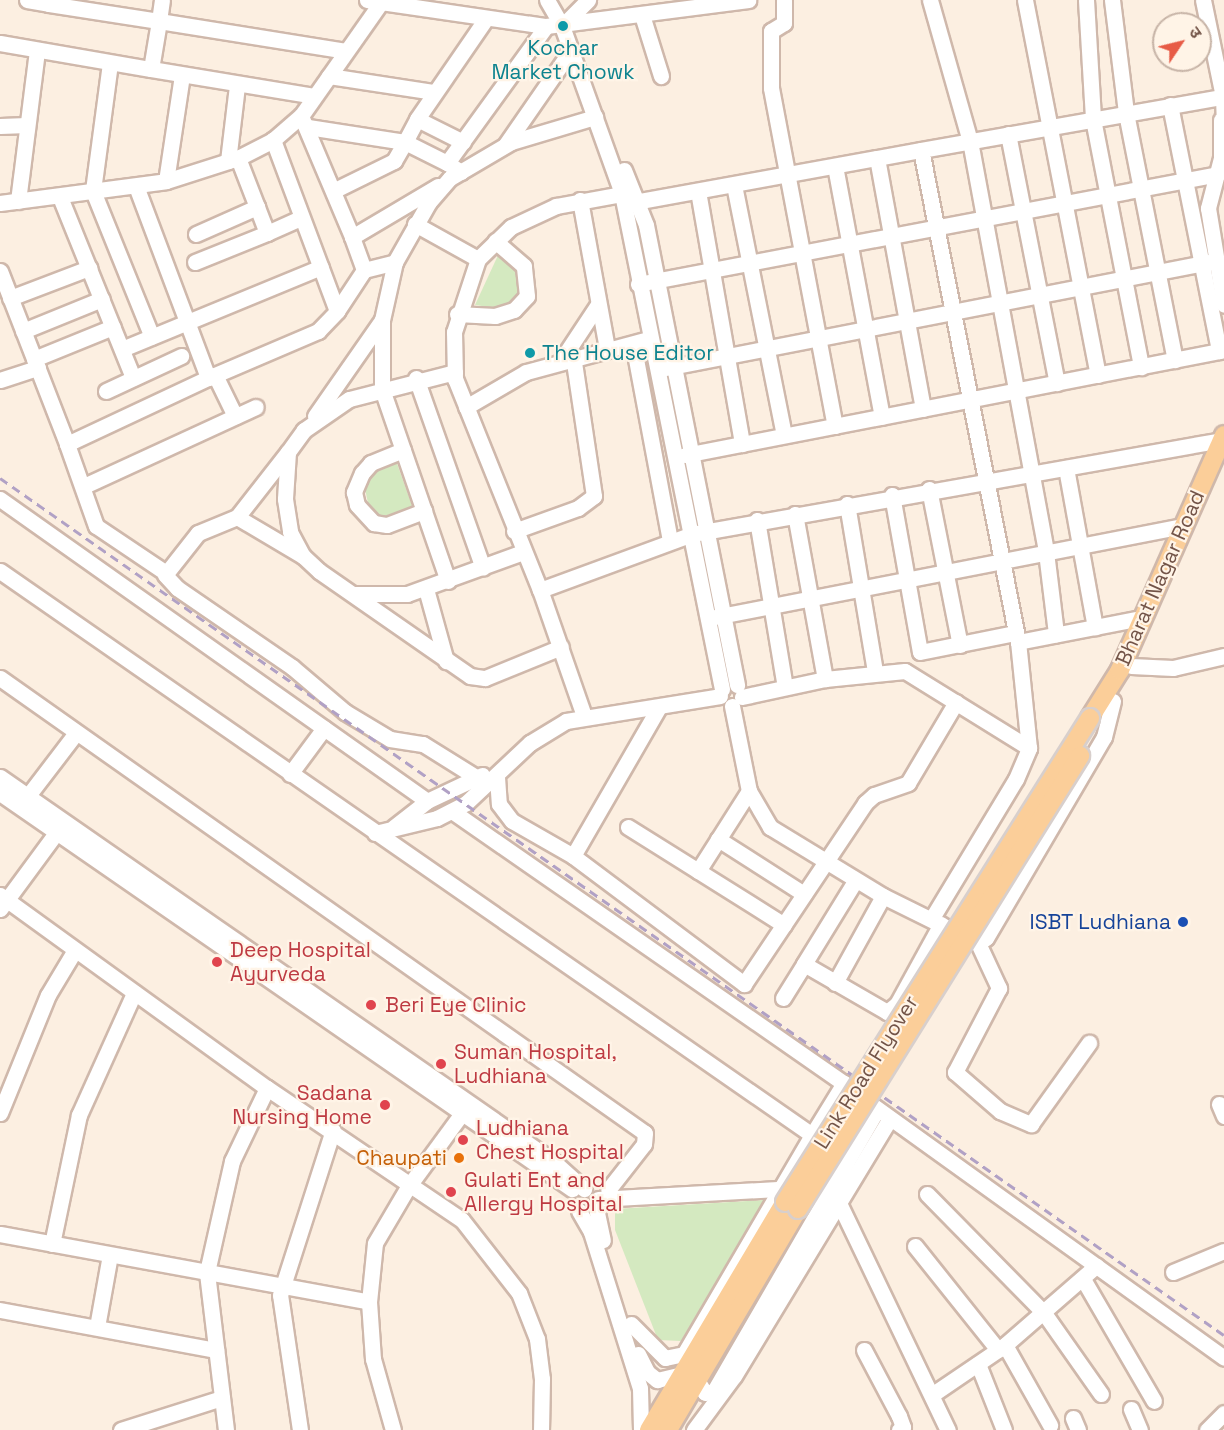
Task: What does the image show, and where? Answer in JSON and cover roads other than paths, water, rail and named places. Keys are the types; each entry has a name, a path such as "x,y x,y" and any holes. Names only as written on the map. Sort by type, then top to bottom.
{"main road":[{"name":"Bharat Nagar Road","path":"1095,721 1223,437"},
{"name":"Bharat Nagar Road","path":"1095,721 1113,701 1131,666 1224,461"},
{"name":"Link Road Flyover","path":"656,1429 689,1376 848,1099 1095,721"}],"street":[{"path":"27,0 346,51"},
{"path":"151,69 162,0"},
{"path":"547,0 562,26 657,281 709,531 718,617 749,791 770,827 824,863 883,896 978,943 999,988 955,1072 1000,1111 1031,1124 1089,1043"},
{"path":"562,26 588,0"},
{"path":"364,270 335,190 305,122 314,96 385,2 485,20 562,26 748,0"},
{"path":"784,0 785,20 771,31 769,50 771,88 835,426"},
{"path":"930,0 970,141 1046,552 1056,634"},
{"path":"1025,0 1051,128 1062,205 1098,375"},
{"path":"1086,0 1093,119 1106,197 1141,367"},
{"path":"1112,0 1126,113 1144,189 1175,360"},
{"path":"674,457 1222,351 1208,263 1208,198 1218,174 1223,97 1203,0"},
{"path":"642,15 661,76"},
{"path":"335,190 394,161 433,92 485,20"},
{"path":"447,163 546,26"},
{"path":"0,43 237,85 314,96"},
{"path":"18,201 37,50"},
{"path":"505,146 571,50"},
{"path":"110,63 93,191 152,337"},
{"path":"166,181 182,75"},
{"path":"329,76 433,92"},
{"path":"237,85 233,159 267,233"},
{"path":"584,716 540,590 522,552 466,407 455,372 457,314 478,260 495,241 533,214 580,200 628,200 698,191 1223,97"},
{"path":"1170,105 1185,181 1208,263 1224,305"},
{"path":"352,237 505,146 595,117"},
{"path":"417,119 463,142"},
{"path":"0,203 60,197 166,181 233,159 305,122 405,142 447,163 456,175"},
{"path":"0,126 27,125"},
{"path":"1008,134 1057,383"},
{"path":"273,140 337,311"},
{"path":"804,964 882,1012 891,1010 937,921 1017,779 1029,748 1016,637 983,480 972,399 921,150"},
{"path":"878,158 889,238 923,409"},
{"path":"835,166 882,417"},
{"path":"638,284 1024,213 1218,174"},
{"path":"448,581 382,389 382,320 395,262 415,224 456,175"},
{"path":"734,185 784,435"},
{"path":"136,186 186,321 211,376 235,416"},
{"path":"698,191 742,444"},
{"path":"60,197 133,378"},
{"path":"580,200 597,306 607,348"},
{"path":"628,200 638,284 654,370 692,534 718,617"},
{"path":"196,234 257,207"},
{"path":"195,262 301,218"},
{"path":"415,224 478,260"},
{"path":"457,314 495,316 514,310 527,296 524,266 495,241"},
{"path":"67,444 211,376 318,331 337,311 364,270 395,262"},
{"path":"654,370 1208,263"},
{"path":"122,349 321,267"},
{"path":"10,298 89,268"},
{"path":"0,271 101,531 166,573 177,588 283,660 345,712 390,739 423,744 476,777"},
{"path":"23,331 102,299"},
{"path":"514,531 578,508 594,496 567,358 597,306"},
{"path":"166,573 198,533 237,517 288,452 382,320"},
{"path":"0,380 113,327"},
{"path":"466,407 526,372 567,358 648,339"},
{"path":"106,391 181,356"},
{"path":"636,359 670,541"},
{"path":"304,430 338,404 416,378 455,372"},
{"path":"416,378 483,568"},
{"path":"84,486 256,407"},
{"path":"540,590 692,534 892,495 1066,468 1223,437"},
{"path":"403,450 371,463 362,473 354,492 357,505 374,523 387,525 424,511"},
{"path":"288,452 286,508 303,556"},
{"path":"1066,468 1095,627"},
{"path":"928,489 960,645"},
{"path":"892,495 920,652 912,674"},
{"path":"0,499 427,801"},
{"path":"847,504 875,672"},
{"path":"795,514 825,679"},
{"path":"237,517 303,556 446,661 470,676 485,678 561,647"},
{"path":"757,520 784,687"},
{"path":"718,617 1080,544 1183,526"},
{"path":"353,594 407,594 448,581 522,552"},
{"path":"0,571 812,1135"},
{"path":"426,589 446,661"},
{"path":"920,652 1016,637 1056,634 1142,618"},
{"path":"1131,666 1173,668 1224,656"},
{"path":"375,833 394,827 426,822 452,811 547,732 584,716 659,707 875,672 912,674 1029,748"},
{"path":"0,678 645,1133 644,1144 579,1211 591,1232 640,1388 656,1429"},
{"path":"978,943 986,938 1104,737 1113,701"},
{"path":"498,773 499,804 512,821 573,856 744,984 869,799 908,783 956,702"},
{"path":"573,856 659,707"},
{"path":"290,774 324,728"},
{"path":"27,797 76,733"},
{"path":"394,827 427,801 476,777 498,773"},
{"path":"0,777 27,797 60,828"},
{"path":"698,871 749,791"},
{"path":"0,793 60,828 593,1196 788,1186 833,1201 933,1394 948,1430"},
{"path":"452,811 844,1083 883,1116 1224,1358"},
{"path":"628,827 784,926"},
{"path":"60,828 2,902 75,950 267,1088 333,1130 408,1187 462,1220 519,1293 537,1339 542,1379 541,1430"},
{"path":"718,839 804,894"},
{"path":"783,998 855,880"},
{"path":"835,983 883,896"},
{"path":"0,1113 48,995 75,950"},
{"path":"52,1244 79,1115 134,993"},
{"path":"631,1324 666,1358 684,1353 788,1186 812,1135 844,1083"},
{"path":"226,1430 207,1272 232,1161 267,1088"},
{"path":"393,1430 373,1359 369,1302 375,1243 408,1187 466,1108"},
{"path":"694,1430 734,1376 883,1116"},
{"path":"300,1430 282,1286 333,1130"},
{"path":"927,1194 1044,1313 1101,1394"},
{"path":"593,1196 639,1358 647,1372 657,1380 689,1376 708,1394 833,1201"},
{"path":"0,1234 369,1302"},
{"path":"915,1246 1002,1348 1050,1425"},
{"path":"1173,1272 1224,1251"},
{"path":"97,1327 110,1255"},
{"path":"933,1394 1002,1348 1096,1266"},
{"path":"1083,1279 1155,1401"},
{"path":"0,1310 216,1350"},
{"path":"864,1350 899,1416 903,1427 899,1430"},
{"path":"978,1364 1004,1430"},
{"path":"122,1430 222,1398"},
{"path":"1131,1409 1140,1430"},
{"path":"1207,1430 1224,1413"}],"railway":[{"path":"0,478 1224,1335"}],"place":[{"name":"Kochar Market Chowk","path":"563,26"},
{"name":"The House Editor","path":"530,353"},
{"name":"ISBT Ludhiana","path":"1183,922"},
{"name":"Deep Hospital Ayurveda","path":"217,962"},
{"name":"Beri Eye Clinic","path":"371,1005"},
{"name":"Suman Hospital, Ludhiana","path":"441,1064"},
{"name":"Sadana Nursing Home","path":"385,1105"},
{"name":"Ludhiana Chest Hospital","path":"463,1140"},
{"name":"Chaupati","path":"459,1158"},
{"name":"Gulati Ent and Allergy Hospital","path":"451,1192"}]}
